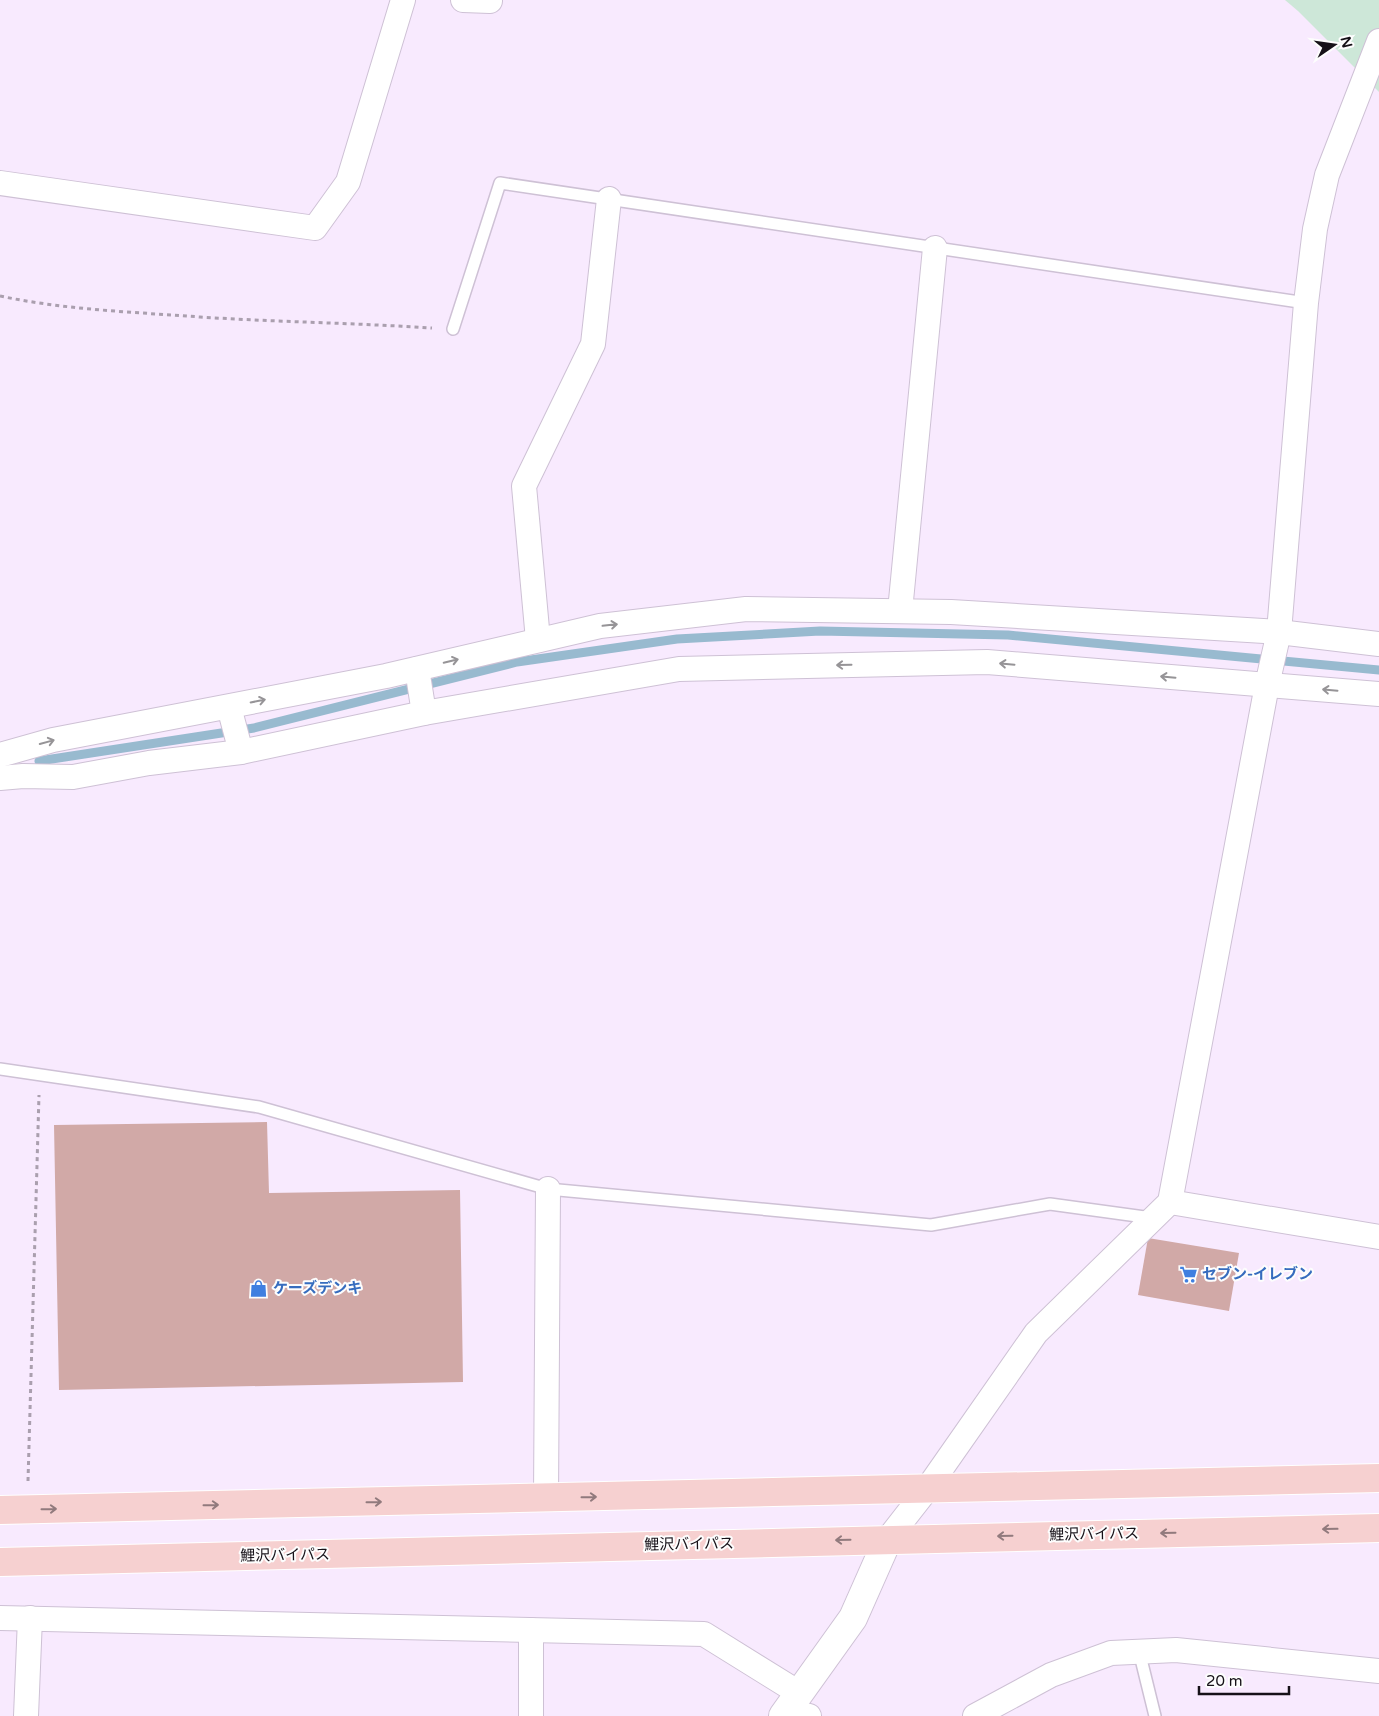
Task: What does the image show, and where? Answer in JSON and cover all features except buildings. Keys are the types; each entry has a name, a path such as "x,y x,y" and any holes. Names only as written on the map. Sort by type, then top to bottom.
{"highway":[{"path":"0,1510 927,1490 1379,1478"},
{"name":"鯉沢バイパス","path":"0,1562 1379,1528"}],"street":[{"path":"0,183 315,228 348,182 403,0"},
{"path":"463,0 490,1"},
{"path":"0,1618 704,1634 794,1709 853,1618 888,1539 927,1490 1036,1333 1162,1210 1278,639 1306,303 1316,229 1328,175 1379,41"},
{"path":"538,640 524,486 594,344 609,199"},
{"path":"900,611 934,248"},
{"path":"0,755 54,740 236,729 420,687 538,640 600,626 746,609 951,612 1278,639 1379,644"},
{"path":"0,778 23,776 73,777 149,763 236,729 420,687 679,668 987,662 1269,678 1379,694"},
{"path":"546,1498 548,1189"},
{"path":"1162,1210 1379,1237"},
{"path":"26,1716 30,1618"},
{"path":"531,1630 531,1716"},
{"path":"975,1716 1050,1675 1111,1652 1176,1650 1379,1671"}],"lane":[{"path":"453,329 500,183 1306,303"},
{"path":"0,1069 259,1107 548,1189 931,1224 1050,1204 1162,1210"},
{"path":"1139,1652 1155,1716"}],"path":[{"path":"0,296 21,301 136,314 259,322 320,321 453,329"},
{"path":"27,1509 40,1074"}],"green space":[{"path":"1285,0 1379,0 1379,92 1298,11"}],"waterway":[{"path":"39,761 254,728 517,662 677,639 820,631 1008,635 1379,670"}],"place":[{"name":"セブン-イレブン","path":"1188,1274"},
{"name":"ケーズデンキ","path":"259,1288"}]}
